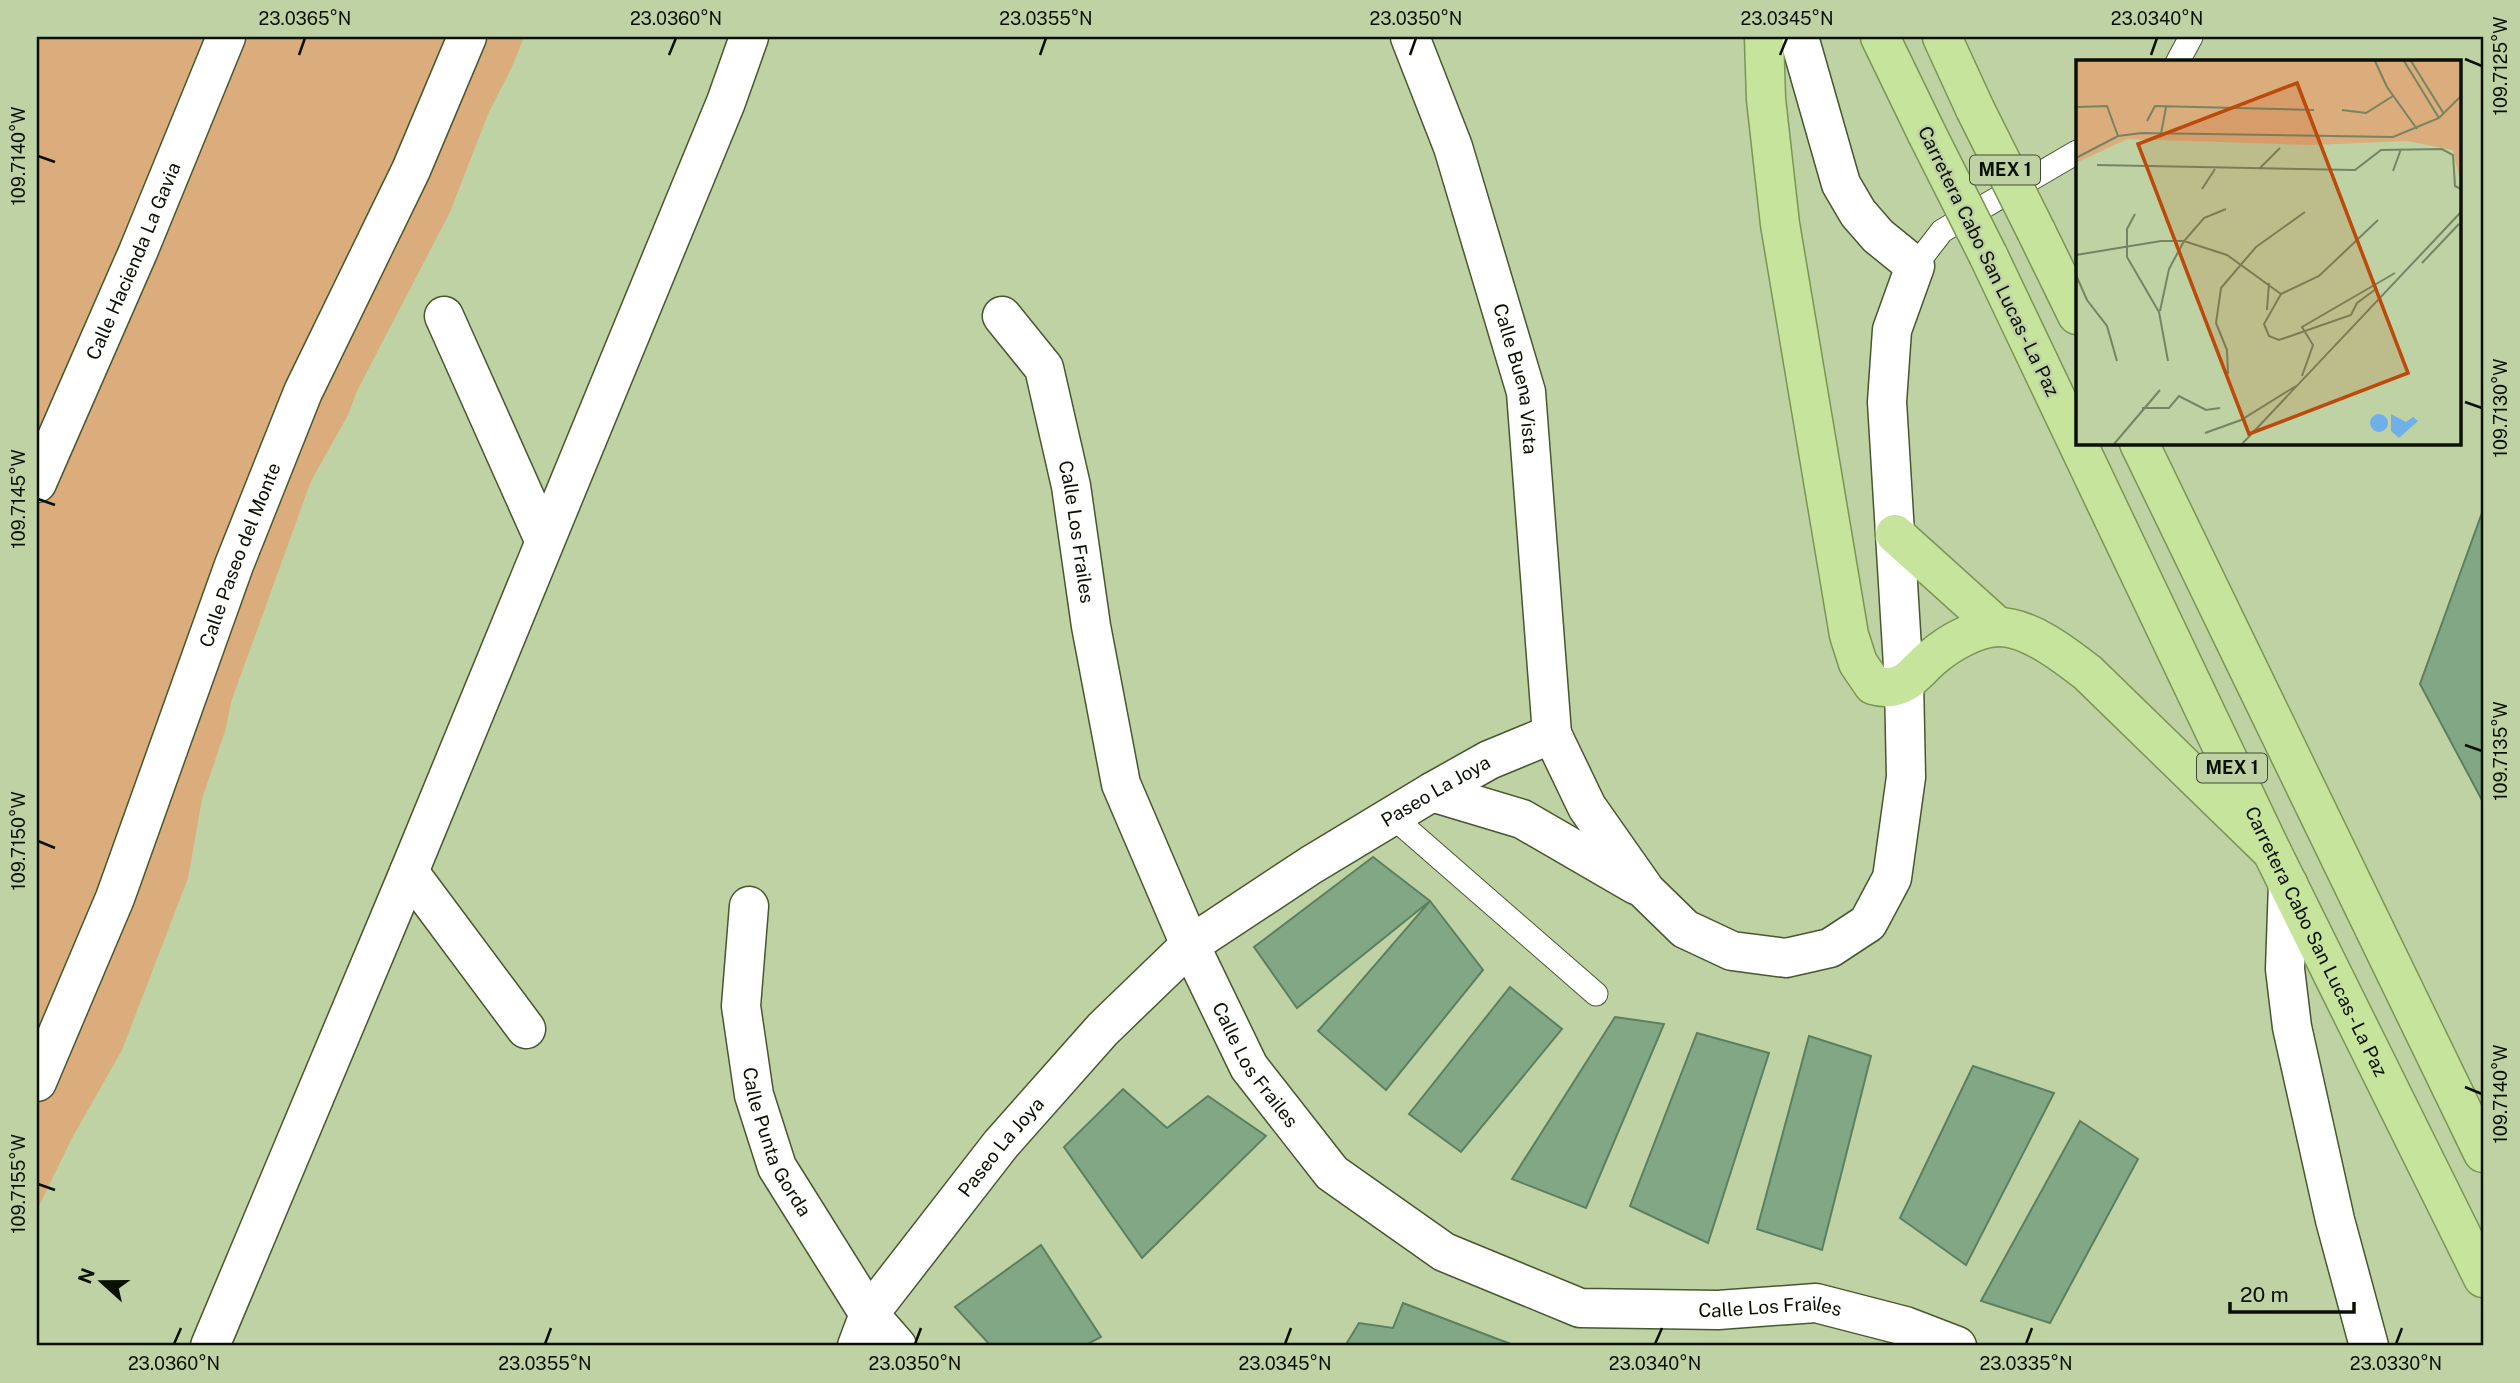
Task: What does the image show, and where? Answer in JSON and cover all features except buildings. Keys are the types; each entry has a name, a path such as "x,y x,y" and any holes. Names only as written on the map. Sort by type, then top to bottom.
{"highway":[{"path":"1764,37 1766,99 1780,224 1849,635 1858,663 1873,685 1889,687 1905,682 1937,653 1958,640 1998,627"},
{"name":"Carretera Cabo San Lucas - La Paz","path":"1880,37 2076,440"},
{"name":"MEX 1","path":"1942,37 2076,313"},
{"name":"Carretera Cabo San Lucas - La Paz","path":"2078,444 2280,868 2483,1278"},
{"name":"MEX 1","path":"2139,444 2483,1153"},
{"path":"1895,534 1998,627 2035,638 2063,653 2088,673 2280,868"}],"street":[{"name":"Calle Hacienda La Gavia","path":"37,483 138,252 226,37"},
{"name":"Calle Paseo del Monte","path":"37,1082 115,898 234,565 303,392 411,170 467,37"},
{"path":"210,1346 409,872 726,102 749,37"},
{"name":"Calle Buena Vista","path":"1410,37 1453,147 1526,392 1552,734"},
{"path":"1552,734 1587,807 1646,891 1685,929 1732,951 1786,958 1830,948 1868,923 1892,878 1906,777 1905,682 1887,401 1892,330 1915,266 1878,236 1858,214 1841,184 1799,37"},
{"path":"444,316 544,540"},
{"name":"Calle Los Frailes","path":"1002,316 1044,368 1071,486 1091,626 1121,784 1190,945 1249,1067 1332,1173 1444,1252 1580,1308 1718,1310 1816,1303 1905,1326 1957,1346"},
{"name":"Paseo La Joya","path":"863,1330 1001,1144 1103,1029 1190,945 1311,865 1432,792 1489,760 1552,734"},
{"path":"1432,792 1522,819 1646,891"},
{"path":"2280,868 2285,969 2292,1027 2335,1220 2369,1346"},
{"path":"409,872 526,1029"},
{"name":"Calle Punta Gorda","path":"749,906 741,1006 754,1095 777,1167 863,1330 897,1346"}],"lane":[{"path":"2179,60 2191,37"},
{"path":"1915,266 1942,230 2076,153"},
{"path":"1393,817 1596,994"}],"shaded area":[{"path":"37,37 524,37 488,114 450,212 357,391 348,415 311,481 231,702 226,728 202,799 188,878 122,1050 72,1138 37,1210"}]}
